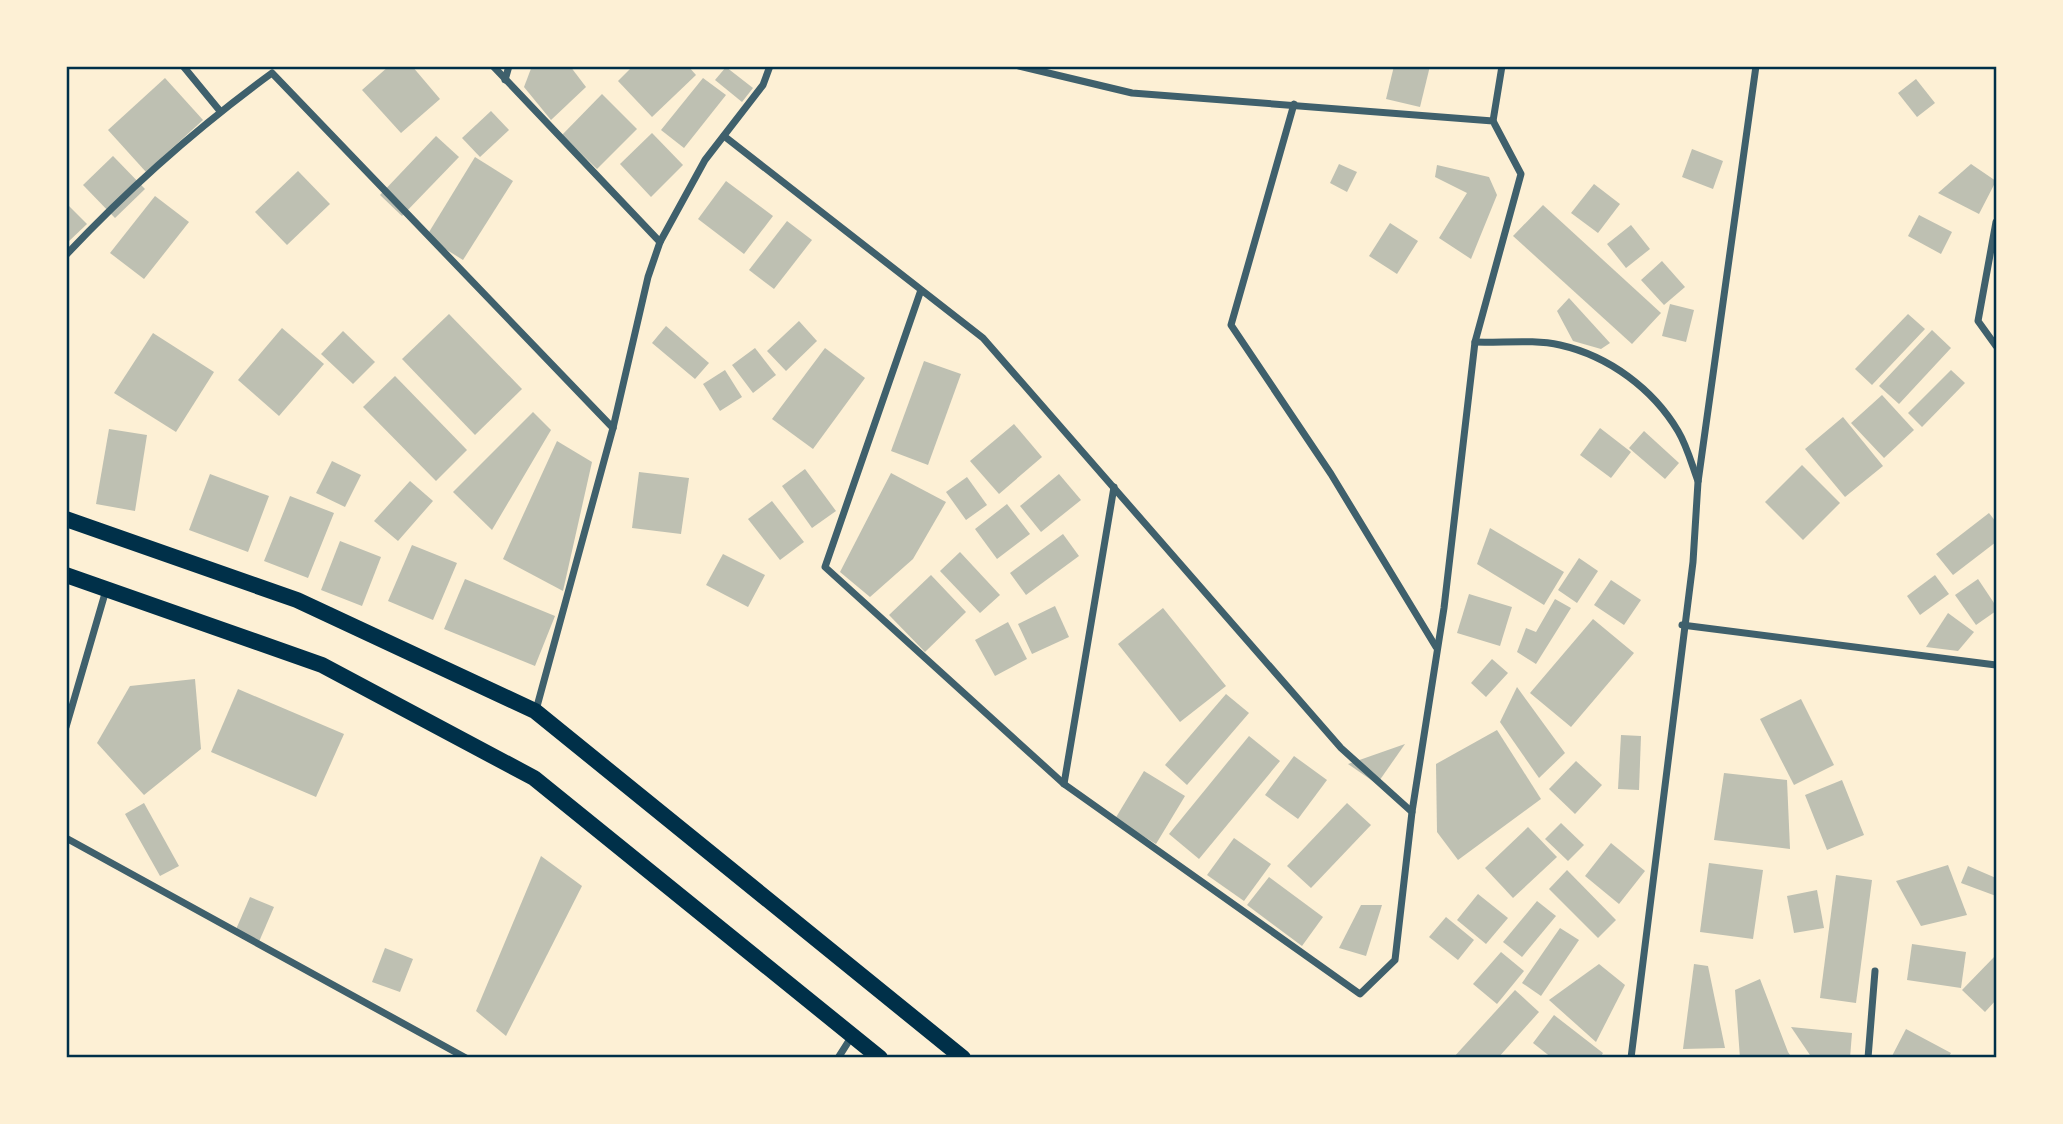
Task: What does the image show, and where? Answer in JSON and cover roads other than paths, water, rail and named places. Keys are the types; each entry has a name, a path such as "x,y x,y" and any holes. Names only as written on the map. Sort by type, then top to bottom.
{"main road":[{"path":"66,519 297,600 535,711 962,1058"},
{"path":"66,575 322,664 534,778 880,1058"}],"street":[{"path":"183,66 220,111"},
{"path":"493,66 660,242"},
{"path":"505,80 509,66"},
{"path":"535,711 612,428 648,277 660,242 705,160 762,85 769,66"},
{"path":"1020,66 1132,93 1493,121"},
{"path":"921,290 825,567 1065,784 1360,994 1395,960 1412,812 1444,608 1475,342 1521,174 1493,121 1502,66"},
{"path":"1631,1058 1682,625 1693,562 1698,482 1756,66"},
{"path":"66,256 113,206 220,111 272,73 612,428"},
{"path":"1294,104 1231,325 1331,474 1436,648"},
{"path":"724,136 983,338 1341,748 1412,812"},
{"path":"1997,222 1978,321 1997,346"},
{"path":"1475,342 1559,344 1606,361 1637,383 1667,415 1680,433 1698,482"},
{"path":"1065,784 1114,487"},
{"path":"66,727 106,589"},
{"path":"1682,625 1997,664"},
{"path":"66,838 466,1058"},
{"path":"1868,1058 1875,971"},
{"path":"838,1058 852,1036"}]}
